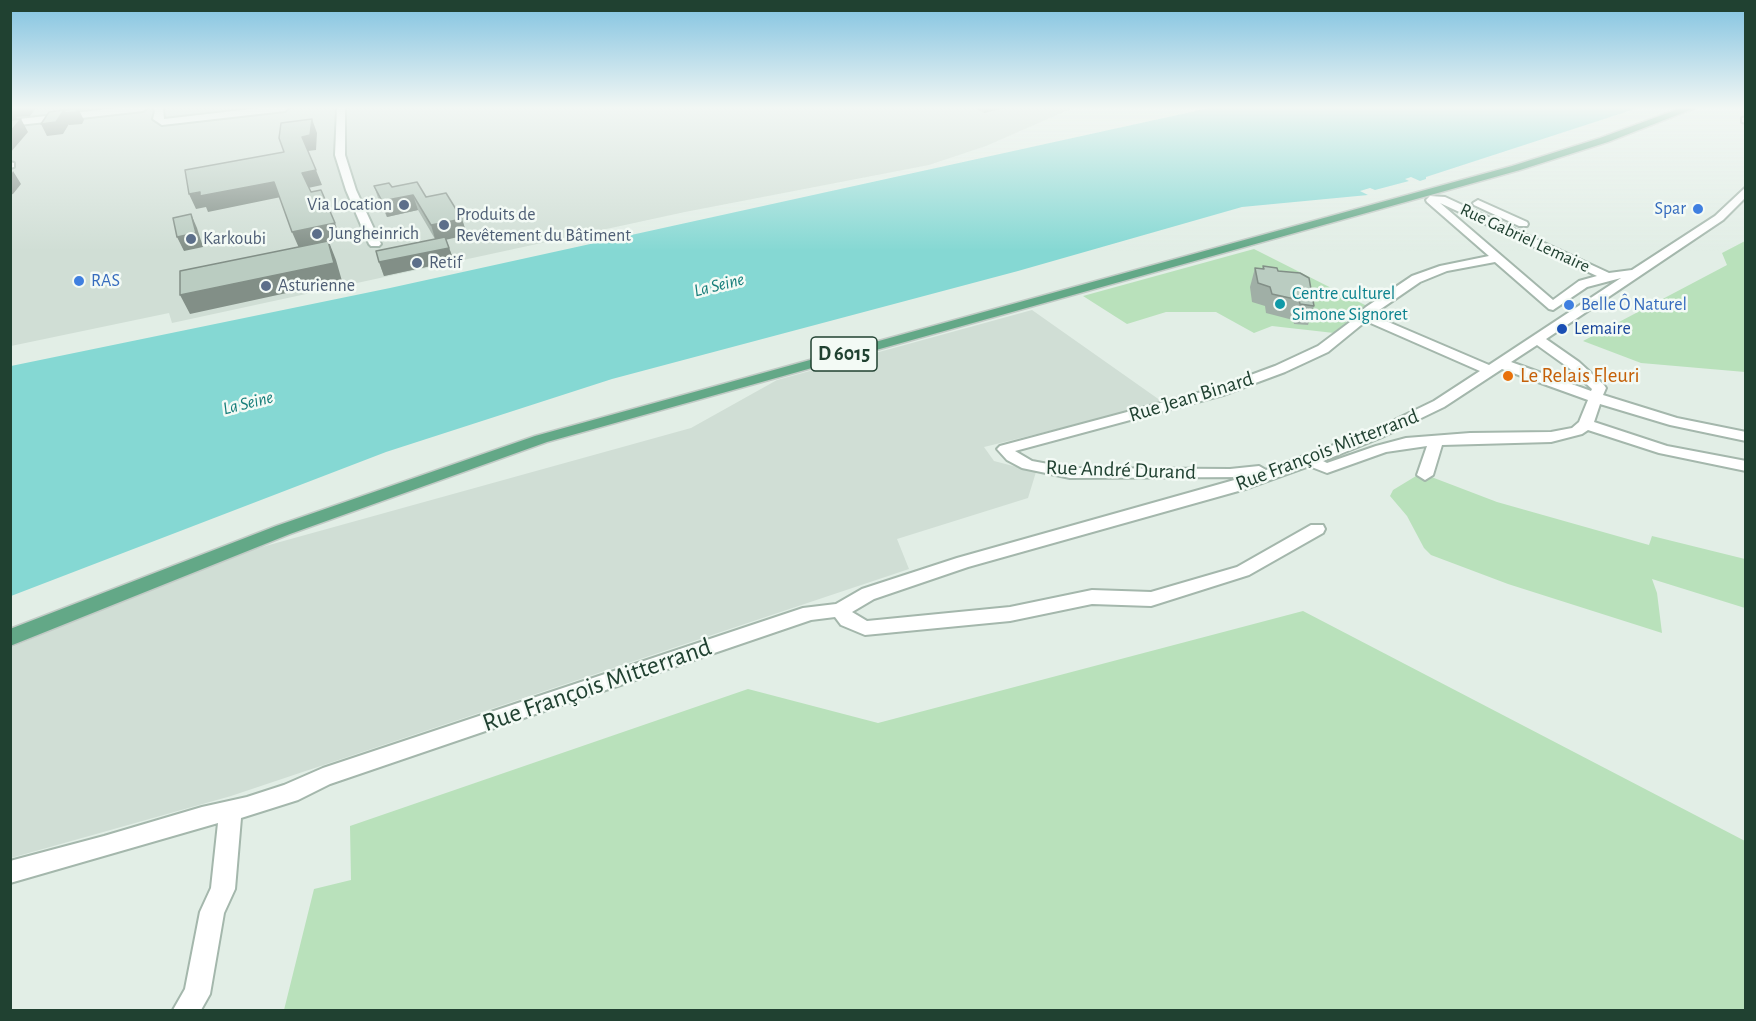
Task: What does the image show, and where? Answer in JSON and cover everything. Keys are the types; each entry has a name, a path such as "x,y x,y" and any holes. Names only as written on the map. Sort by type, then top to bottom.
{"main road":[{"name":"D 6015","path":"10,638 304,522 541,439 1555,156"}],"street":[{"path":"340,156 351,190 375,244"},
{"name":"Rue François Mitterrand","path":"10,872 272,799 323,777 799,617 840,609 860,597 963,562 1236,486 1309,461 1422,413 1496,367 1725,213 1746,190"},
{"name":"Rue Gabriel Lemaire","path":"1608,277 1436,200 1553,306 1583,284 1608,277 1634,274"},
{"path":"1478,203 1527,223 1507,230"},
{"name":"Rue Jean Binard","path":"1005,449 1167,406 1250,381 1323,349 1416,279 1431,272 1498,258"},
{"path":"1364,316 1496,367 1675,423 1746,437"},
{"path":"1309,461 1330,468 1392,446 1436,440 1564,436 1577,431 1586,424 1599,388 1537,339"},
{"path":"1586,424 1664,450 1746,466"},
{"path":"1425,475 1436,440"},
{"name":"Rue André Durand","path":"1005,449 1012,457 1028,465 1070,473 1278,472"},
{"path":"840,609 848,620 865,628 1010,614 1092,597 1151,599 1244,571 1317,529"},
{"path":"186,1011 196,994 212,912 223,889 231,810"}],"shaded area":[{"path":"11,156 957,156 929,165 685,212 172,323 169,313 11,346"},
{"path":"1032,310 1164,403 984,447 994,461 1036,472 1028,498 897,539 909,569 231,796 11,858 10,648 215,560 691,428 777,380"}],"green space":[{"path":"1745,241 1745,372 1641,363 1583,341 1727,265 1722,253"},
{"path":"1254,249 1367,306 1362,309 1346,310 1343,318 1347,323 1334,333 1272,326 1254,333 1216,312 1166,312 1127,324 1083,296"},
{"path":"1421,473 1497,502 1649,545 1652,536 1745,559 1745,608 1652,579 1657,593 1662,633 1508,584 1431,555 1424,548 1407,516 1390,496 1393,490"},
{"path":"1303,611 1745,841 1745,1010 284,1010 314,889 351,880 350,826 748,689 878,723"}],"water":[{"name":"La Seine","path":"992,156 1492,156 1420,181 1411,177 1405,179 1409,181 1375,190 1370,188 1360,191 1368,195 1242,207 1018,271 612,379 386,452 11,596 11,366 390,288"}],"building":[{"path":"264,156 310,156 316,170 302,173 311,192 321,190 335,223 292,232 274,182 200,196 200,192 189,194 185,170"},
{"path":"417,182 426,197 446,193 462,219 431,225 413,195 382,201 374,186 389,183 392,187"},
{"path":"191,214 196,233 177,237 173,218"},
{"path":"445,237 449,248 379,262 376,251"},
{"path":"328,241 334,263 180,295 180,271"},
{"path":"1263,266 1277,268 1278,271 1300,273 1309,278 1314,306 1300,304 1299,300 1272,294 1270,287 1258,283 1255,268 1264,269"}],"place":[{"name":"Via Location","path":"404,205"},
{"name":"Spar","path":"1698,209"},
{"name":"Produits de Revêtement du Bâtiment","path":"444,225"},
{"name":"Jungheinrich","path":"317,234"},
{"name":"Karkoubi","path":"191,239"},
{"name":"Retif","path":"417,263"},
{"name":"RAS","path":"79,281"},
{"name":"Asturienne","path":"266,286"},
{"name":"Centre culturel Simone Signoret","path":"1280,304"},
{"name":"Belle Ô Naturel","path":"1569,305"},
{"name":"Lemaire","path":"1562,329"},
{"name":"Le Relais Fleuri","path":"1508,376"}]}
